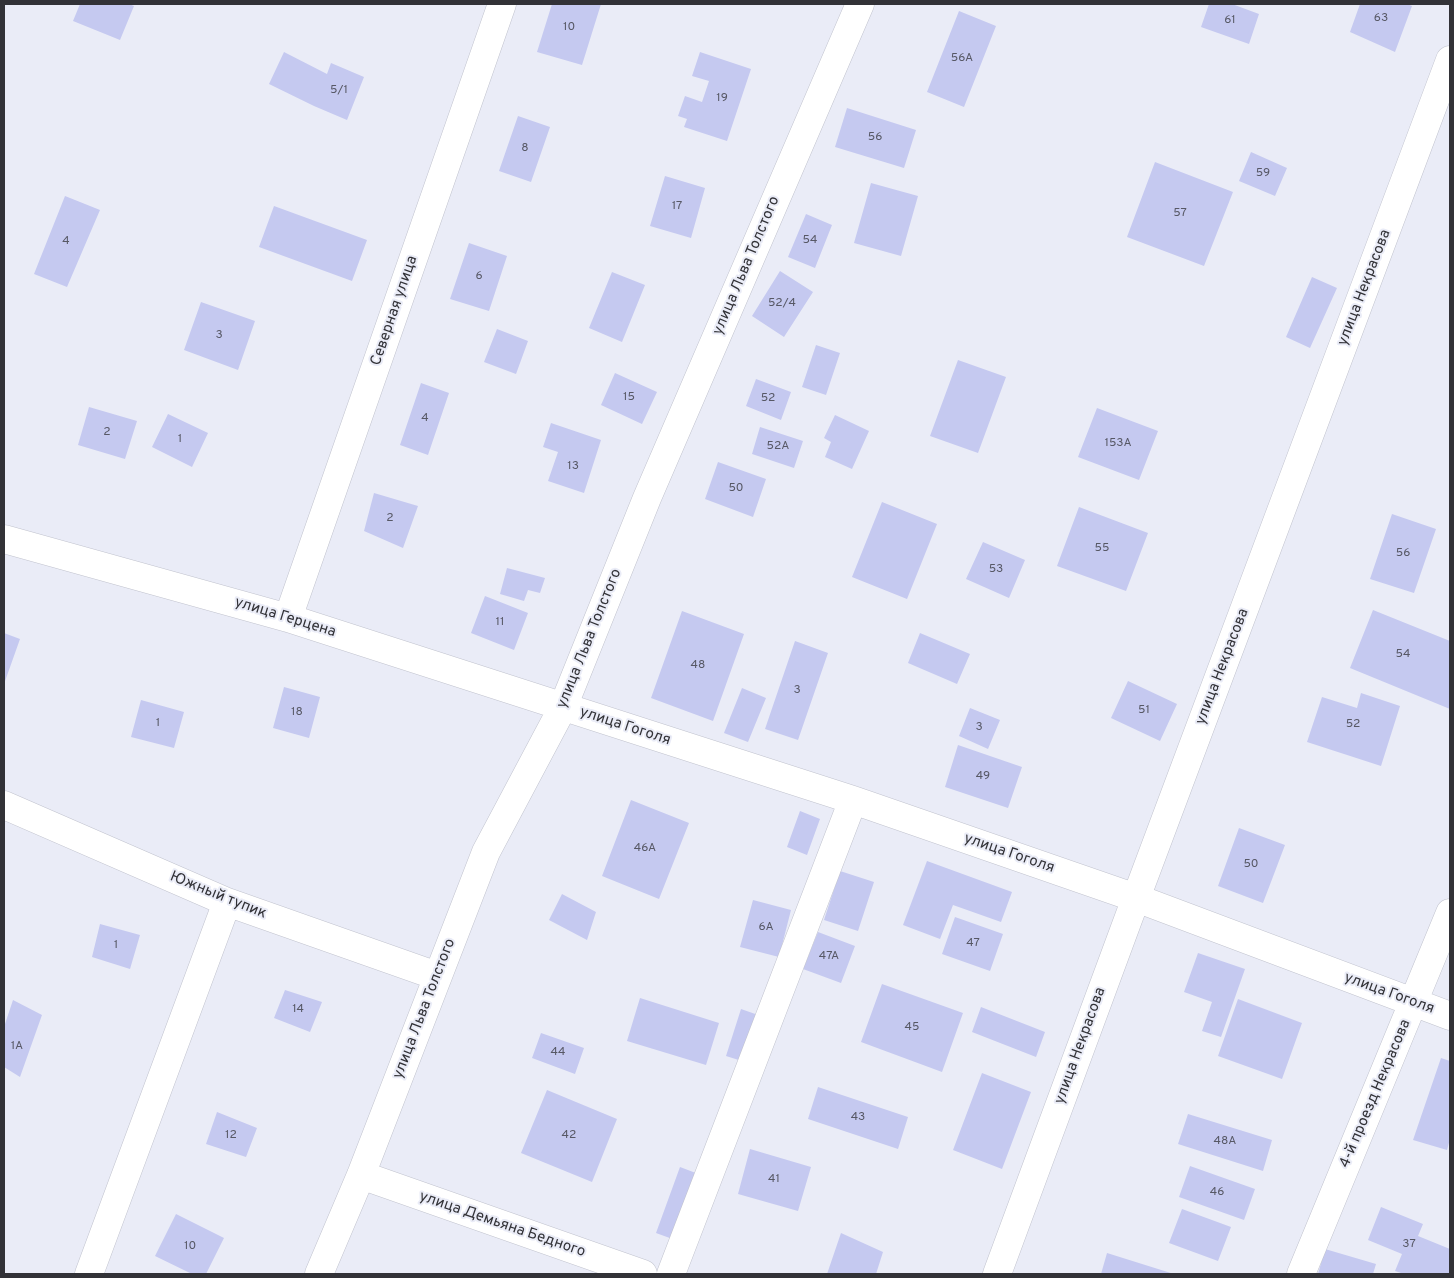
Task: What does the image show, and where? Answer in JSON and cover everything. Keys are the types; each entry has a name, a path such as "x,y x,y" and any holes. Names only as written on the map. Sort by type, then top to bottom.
{"street":[{"name":"Северная улица","path":"288,618 502,4"},
{"name":"улица Льва Толстого","path":"319,1274 361,1175 486,852 563,707 647,498 860,4"},
{"name":"улица Некрасова","path":"997,1274 1450,60"},
{"name":"улица Герцена","path":"4,539 288,618 563,707"},
{"name":"улица Гоголя","path":"563,707 853,800 1136,898 1450,1016"},
{"path":"671,1274 853,800"},
{"name":"Южный тупик","path":"4,805 227,902 437,976"},
{"path":"89,1274 227,902"},
{"name":"4-й проезд Некрасова","path":"1301,1274 1450,913"},
{"name":"улица Демьяна Бедного","path":"361,1175 643,1274"}],"building":[{"path":"80,4 129,4 134,6 120,40 73,21"},
{"path":"552,4 601,4 582,65 537,52"},
{"path":"1209,4 1232,4 1259,14 1249,44 1201,27"},
{"path":"1360,4 1407,4 1412,6 1395,52 1350,32"},
{"path":"959,11 996,26 964,107 927,92"},
{"path":"284,52 327,74 331,63 364,77 347,120 269,84"},
{"path":"700,52 751,69 727,141 684,127 687,119 678,116 685,96 702,102 709,81 692,76"},
{"path":"847,108 916,130 904,168 835,147"},
{"path":"518,116 550,127 531,182 499,171"},
{"path":"1251,152 1287,168 1275,196 1239,181"},
{"path":"1155,162 1233,192 1204,266 1127,237"},
{"path":"665,176 705,188 691,238 650,226"},
{"path":"871,183 918,196 901,256 854,243"},
{"path":"65,196 100,210 67,287 34,274"},
{"path":"274,206 367,240 352,281 259,247"},
{"path":"806,214 832,225 815,268 788,257"},
{"path":"469,243 507,256 489,311 450,299"},
{"path":"780,271 813,292 784,337 752,316"},
{"path":"612,272 645,285 622,342 589,328"},
{"path":"1312,277 1337,288 1310,348 1286,337"},
{"path":"201,302 255,321 238,370 184,350"},
{"path":"497,329 528,341 516,374 484,362"},
{"path":"816,345 840,353 826,395 802,387"},
{"path":"958,360 1006,377 978,453 930,436"},
{"path":"615,373 657,392 642,424 601,405"},
{"path":"756,379 791,392 781,420 746,406"},
{"path":"421,383 449,393 428,455 400,445"},
{"path":"89,407 137,421 125,459 78,445"},
{"path":"1097,408 1158,431 1139,480 1078,457"},
{"path":"168,414 208,433 192,467 152,447"},
{"path":"835,415 869,431 852,469 825,457 831,442 824,438"},
{"path":"551,423 601,440 584,493 548,481 558,452 543,447"},
{"path":"760,427 803,441 794,468 752,454"},
{"path":"718,462 766,479 753,517 705,499"},
{"path":"374,493 418,506 403,548 364,531"},
{"path":"882,502 937,524 907,599 852,577"},
{"path":"1079,507 1148,533 1126,591 1057,566"},
{"path":"1392,514 1436,529 1414,593 1370,579"},
{"path":"983,542 1025,560 1009,598 966,579"},
{"path":"507,568 545,578 540,593 528,590 524,601 500,594"},
{"path":"485,596 528,613 514,650 471,633"},
{"path":"1373,610 1450,641 1450,709 1350,668"},
{"path":"682,611 744,634 713,721 651,698"},
{"path":"4,633 20,639 4,684"},
{"path":"920,633 970,654 957,684 908,663"},
{"path":"795,641 828,653 798,740 765,729"},
{"path":"1128,681 1177,704 1160,741 1111,718"},
{"path":"284,687 320,697 309,738 273,728"},
{"path":"742,688 766,698 748,742 724,733"},
{"path":"1361,693 1400,706 1381,766 1307,742 1322,697 1357,708"},
{"path":"141,700 184,712 174,748 131,737"},
{"path":"970,708 1000,720 988,749 959,736"},
{"path":"958,745 1022,767 1008,808 945,787"},
{"path":"631,800 689,823 659,899 602,876"},
{"path":"800,811 820,819 807,855 787,847"},
{"path":"1239,828 1285,845 1263,903 1218,886"},
{"path":"927,861 1012,892 1001,922 953,905 940,939 903,925"},
{"path":"840,871 874,882 858,931 824,920"},
{"path":"562,894 596,912 587,940 549,920"},
{"path":"753,900 791,910 779,957 740,947"},
{"path":"955,917 1003,934 990,971 942,954"},
{"path":"100,924 140,935 130,969 92,957"},
{"path":"818,932 855,946 841,983 803,969"},
{"path":"1198,953 1245,969 1221,1037 1202,1031 1212,1002 1184,992"},
{"path":"882,984 963,1013 942,1072 861,1042"},
{"path":"285,990 322,1002 310,1032 274,1018"},
{"path":"640,998 719,1023 706,1065 627,1041"},
{"path":"1238,999 1302,1023 1282,1079 1218,1056"},
{"path":"13,1000 42,1015 20,1077 4,1067 4,1027"},
{"path":"981,1007 1045,1032 1036,1057 972,1032"},
{"path":"741,1009 761,1016 745,1062 726,1056"},
{"path":"541,1033 584,1048 575,1074 532,1058"},
{"path":"1441,1058 1450,1061 1450,1139 1447,1150 1413,1140"},
{"path":"982,1073 1031,1092 1002,1169 953,1150"},
{"path":"818,1087 908,1117 898,1149 808,1119"},
{"path":"547,1090 617,1119 592,1182 521,1153"},
{"path":"217,1112 257,1128 246,1157 206,1144"},
{"path":"1188,1114 1272,1140 1263,1171 1178,1144"},
{"path":"750,1149 811,1167 798,1211 738,1194"},
{"path":"1190,1166 1255,1189 1244,1220 1179,1197"},
{"path":"680,1167 701,1175 678,1241 656,1233"},
{"path":"1381,1207 1423,1224 1418,1236 1450,1249 1450,1274 1404,1274 1395,1271 1402,1254 1368,1240"},
{"path":"1182,1209 1231,1227 1218,1261 1169,1243"},
{"path":"176,1214 224,1238 206,1274 192,1274 155,1256"},
{"path":"841,1233 883,1252 876,1274 827,1274"},
{"path":"1325,1249 1376,1264 1373,1274 1318,1274"},
{"path":"1107,1253 1174,1274 1101,1274"}]}
